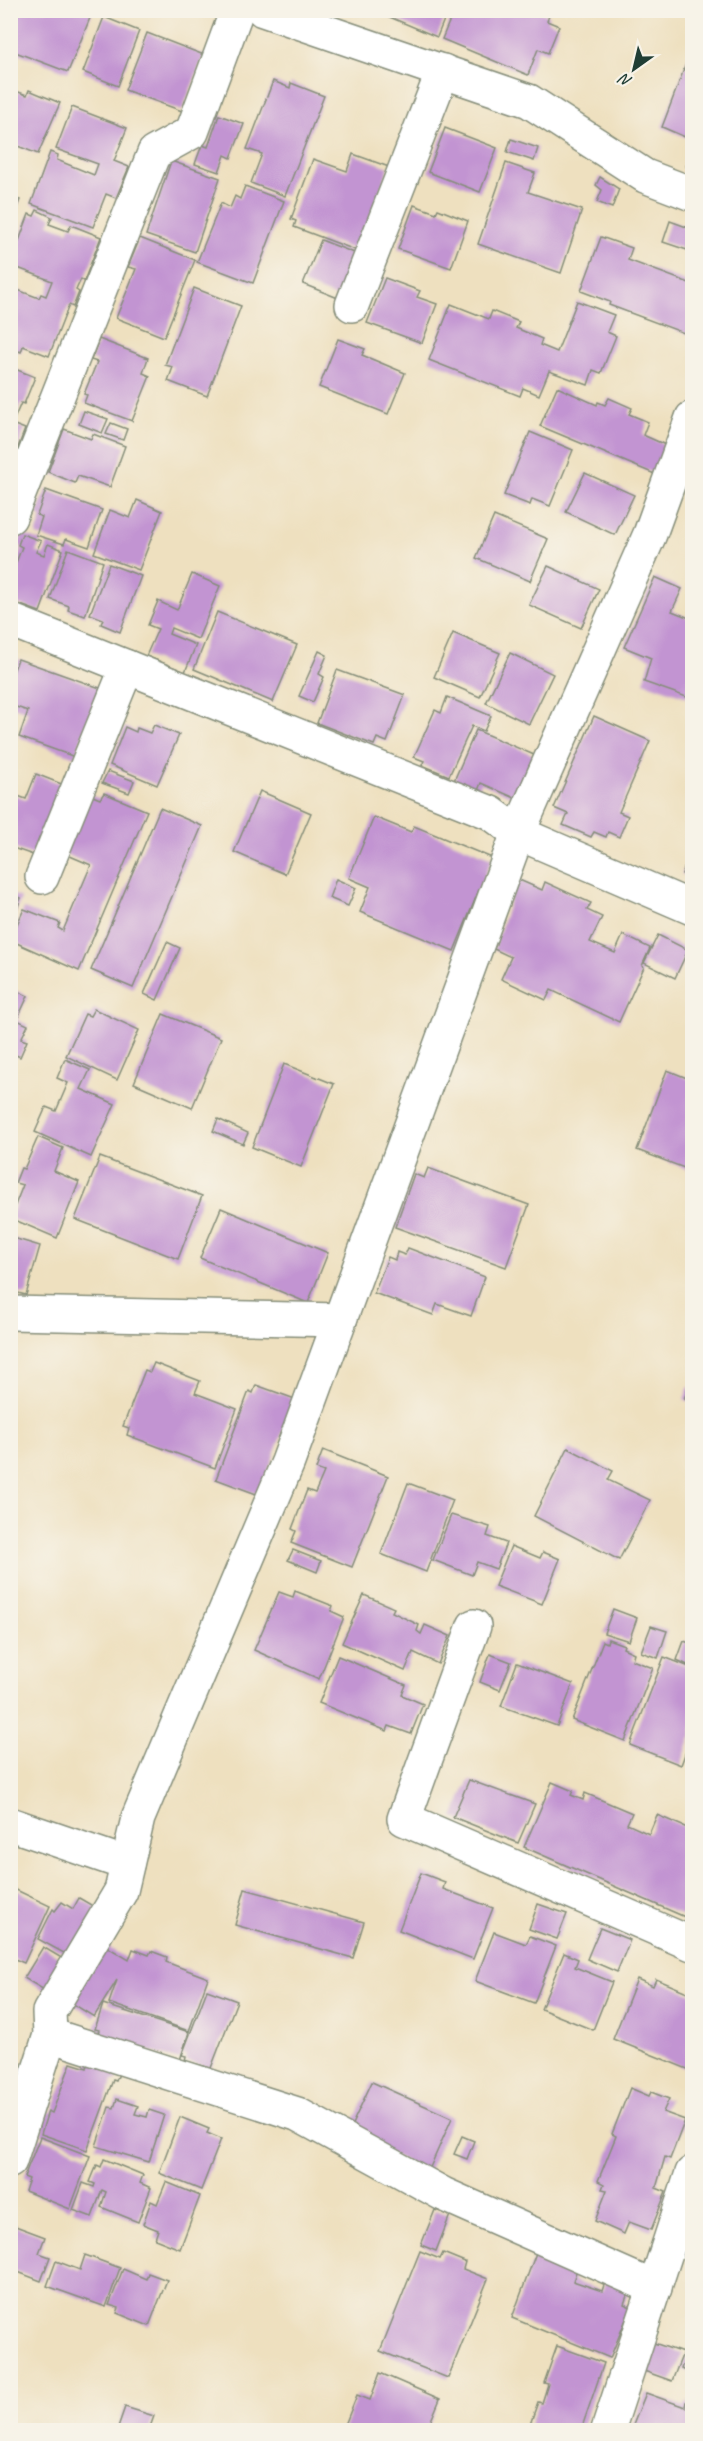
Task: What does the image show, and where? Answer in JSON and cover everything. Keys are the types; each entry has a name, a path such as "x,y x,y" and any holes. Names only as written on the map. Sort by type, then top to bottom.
{"street":[{"path":"10,518 154,153 192,132 237,10"},
{"path":"262,10 529,101 645,176 693,194"},
{"path":"352,305 443,71"},
{"path":"10,2161 50,2035 49,2012 121,1891 138,1818 288,1462 518,833 650,534 693,418"},
{"path":"10,620 491,813 518,833 693,908"},
{"path":"42,877 128,667"},
{"path":"10,1313 340,1320"},
{"path":"474,1626 404,1819 693,1944"},
{"path":"10,1824 127,1864"},
{"path":"50,2035 297,2114 443,2194 655,2288"},
{"path":"608,2430 693,2174"}],"building":[{"path":"16,10 86,10 92,13 68,72 10,50 10,25"},
{"path":"373,10 448,10 437,37"},
{"path":"454,10 536,10 549,16 547,21 559,26 548,53 538,49 528,75 442,39"},
{"path":"104,17 139,31 118,86 83,72"},
{"path":"147,33 204,55 182,111 125,90"},
{"path":"692,48 692,140 662,127"},
{"path":"273,81 290,88 291,83 324,96 285,196 251,183 262,154 247,149"},
{"path":"10,89 27,95 29,90 60,103 38,154 10,143"},
{"path":"72,107 127,128 114,161 129,167 116,198 106,194 93,227 31,204 50,152 58,155 57,160 94,175 98,164 56,149"},
{"path":"219,115 244,124 231,158 225,155 219,172 195,164 202,145 208,147"},
{"path":"445,128 497,148 480,192 428,172"},
{"path":"511,139 538,148 534,161 507,152"},
{"path":"692,149 692,168 686,166"},
{"path":"353,154 389,167 358,251 294,227 296,221 291,219 313,159 347,171"},
{"path":"171,161 220,178 195,252 146,235"},
{"path":"506,163 535,173 528,192 582,210 561,273 478,244"},
{"path":"600,177 619,189 612,208 597,202 602,190 596,185"},
{"path":"245,186 284,201 253,283 197,262 221,203 230,208 235,196 240,199"},
{"path":"10,197 20,200 11,222 10,222"},
{"path":"414,205 436,213 438,209 468,221 451,268 398,249"},
{"path":"37,210 52,217 49,224 68,231 71,225 101,237 84,281 81,279 76,290 79,292 73,307 69,305 49,356 23,346 21,352 10,348 10,287 39,298 41,294 46,296 52,281 10,265 29,214 34,216"},
{"path":"670,221 692,229 687,250 663,242"},
{"path":"601,237 632,248 628,260 692,284 692,336 609,305 610,302 581,291"},
{"path":"140,238 195,260 164,337 116,318 136,269 128,267"},
{"path":"321,240 357,254 338,298 303,284"},
{"path":"385,278 420,291 417,297 437,304 422,343 367,323"},
{"path":"194,288 241,306 207,396 168,381 173,367 165,365"},
{"path":"577,301 614,315 607,332 616,336 601,373 593,370 588,385 549,371 539,395 523,388 520,396 429,360 451,304 489,319 492,311 519,322 516,328 542,339 540,345 557,352"},
{"path":"99,339 148,358 143,373 150,376 132,421 84,403 87,395 84,394 97,362 91,360"},
{"path":"338,339 365,349 362,355 405,373 388,414 319,387"},
{"path":"10,367 35,377 24,404 21,403 12,424 25,429 17,450 10,448"},
{"path":"557,387 597,405 598,402 605,405 609,398 632,408 629,414 648,422 643,435 670,447 657,475 540,426"},
{"path":"84,411 108,419 102,433 79,424"},
{"path":"111,423 127,429 123,440 106,434"},
{"path":"64,429 91,439 93,434 125,446 110,487 78,476 75,483 48,472"},
{"path":"530,432 573,450 550,506 532,499 530,505 504,495"},
{"path":"585,473 634,495 615,535 566,512"},
{"path":"46,490 102,510 89,547 66,539 64,544 36,535 42,517 37,515"},
{"path":"137,500 162,511 139,570 94,553 110,510 130,518"},
{"path":"494,516 548,539 530,581 476,558"},
{"path":"22,534 41,541 36,552 44,555 48,544 63,550 40,612 10,601 10,578 22,547 18,545"},
{"path":"68,549 103,562 85,616 68,610 69,606 50,599"},
{"path":"109,564 141,576 120,632 101,624 103,619 90,614"},
{"path":"548,566 599,589 581,628 529,605"},
{"path":"192,574 220,586 198,639 171,628 169,634 196,645 185,672 146,656 158,629 148,625 158,601 177,610"},
{"path":"655,577 682,589 672,611 692,619 692,699 644,682 651,658 624,647"},
{"path":"217,612 297,645 273,702 194,669"},
{"path":"453,633 500,653 480,697 434,677"},
{"path":"319,651 327,655 319,674 324,677 313,702 299,696"},
{"path":"510,653 553,674 529,724 486,703"},
{"path":"18,659 100,688 75,757 19,737 28,711 10,705 10,680"},
{"path":"337,670 405,695 387,742 377,738 374,745 317,723"},
{"path":"447,697 491,716 484,731 472,726 449,776 422,765 424,761 414,757 435,710 441,713"},
{"path":"594,716 650,741 619,812 628,816 619,837 608,832 606,837 594,832 591,837 563,825 568,814 554,808"},
{"path":"154,725 179,735 157,785 110,765 125,727 136,732 137,728 150,733"},
{"path":"476,730 534,755 515,798 481,783 477,793 453,783"},
{"path":"108,771 134,781 129,793 102,783"},
{"path":"36,774 64,785 36,856 10,847 10,793 26,799"},
{"path":"260,791 311,813 285,874 234,852"},
{"path":"104,793 147,811 79,971 10,940 24,909 60,923 58,928 63,931 91,865 63,853 88,794 100,799"},
{"path":"160,808 202,826 133,988 91,970"},
{"path":"374,817 411,832 414,826 492,858 454,951 360,912 370,887 349,878"},
{"path":"692,849 692,879 682,874"},
{"path":"336,879 356,888 348,906 329,898"},
{"path":"517,879 542,890 545,882 591,903 587,910 602,917 590,942 615,953 623,935 650,948 642,966 644,967 619,1022 551,990 546,1000 501,979 511,957 494,949"},
{"path":"10,894 21,898 11,926 10,926"},
{"path":"658,935 688,950 675,978 644,963"},
{"path":"167,942 180,948 157,1000 144,994"},
{"path":"10,988 28,996 17,1020 28,1025 21,1039 27,1041 20,1057 16,1055 10,1066"},
{"path":"94,1009 139,1030 117,1080 66,1056 85,1014 90,1016"},
{"path":"163,1014 221,1038 192,1108 134,1083"},
{"path":"65,1059 90,1070 81,1089 115,1104 91,1157 35,1132 46,1107 56,1111 68,1083 57,1078"},
{"path":"284,1064 334,1084 301,1167 252,1147"},
{"path":"667,1070 692,1080 692,1171 637,1150"},
{"path":"218,1119 248,1133 243,1144 213,1131"},
{"path":"38,1137 63,1148 54,1171 79,1182 57,1238 10,1218 23,1185 15,1183"},
{"path":"100,1157 202,1196 178,1259 75,1219"},
{"path":"428,1168 529,1205 506,1267 395,1227 414,1174 424,1178"},
{"path":"221,1208 328,1253 308,1303 200,1258"},
{"path":"10,1237 40,1246 26,1295 10,1291"},
{"path":"408,1248 485,1277 471,1316 437,1304 433,1315 374,1293 388,1257 395,1260 397,1252 405,1255"},
{"path":"154,1363 200,1381 195,1393 237,1409 215,1468 127,1435 129,1428 123,1426 145,1370 150,1372"},
{"path":"256,1385 295,1399 259,1495 216,1479 249,1391 253,1393"},
{"path":"689,1387 692,1388 692,1403 684,1399"},
{"path":"568,1448 613,1471 608,1480 650,1500 619,1560 534,1516"},
{"path":"323,1450 388,1476 352,1567 291,1543 296,1531 292,1529 307,1490 315,1493 324,1472 316,1469"},
{"path":"408,1483 453,1500 426,1572 381,1554"},
{"path":"451,1515 490,1527 487,1536 506,1543 496,1569 477,1562 472,1575 433,1560"},
{"path":"511,1546 540,1558 543,1552 560,1559 542,1604 495,1586"},
{"path":"293,1550 321,1561 317,1572 288,1560"},
{"path":"295,1591 333,1606 331,1611 344,1617 319,1679 254,1650 279,1592 293,1597"},
{"path":"364,1595 394,1608 392,1612 419,1625 417,1631 421,1634 425,1625 450,1636 438,1664 413,1652 405,1671 342,1643"},
{"path":"613,1609 637,1618 629,1641 604,1633"},
{"path":"10,1612 18,1615 10,1631"},
{"path":"651,1626 667,1631 658,1658 641,1652"},
{"path":"608,1639 624,1645 623,1648 634,1653 632,1660 653,1668 625,1741 572,1720 603,1641 607,1643"},
{"path":"684,1641 692,1644 692,1667 677,1660"},
{"path":"490,1654 511,1662 500,1690 480,1682"},
{"path":"338,1656 406,1685 402,1695 423,1704 411,1734 389,1726 387,1731 319,1703"},
{"path":"664,1657 692,1668 690,1674 692,1675 692,1735 681,1765 630,1745"},
{"path":"517,1663 573,1684 557,1726 501,1706"},
{"path":"469,1780 535,1804 518,1843 453,1817"},
{"path":"552,1782 573,1791 571,1795 583,1800 585,1793 632,1813 627,1824 649,1834 657,1815 692,1830 692,1920 524,1847"},
{"path":"421,1873 445,1882 443,1889 493,1908 473,1959 399,1930"},
{"path":"10,1887 50,1906 24,1963 10,1957"},
{"path":"245,1889 364,1922 353,1958 235,1925"},
{"path":"79,1898 98,1909 73,1958 38,1939 53,1909 55,1911 62,1902 73,1909"},
{"path":"538,1904 567,1914 557,1939 529,1929"},
{"path":"600,1928 630,1940 617,1972 587,1959"},
{"path":"494,1932 526,1944 530,1936 556,1946 534,2003 475,1981"},
{"path":"106,1946 129,1960 133,1949 149,1955 151,1951 167,1957 166,1962 208,1978 189,2031 109,2003 117,1980 94,2017 70,2002"},
{"path":"43,1947 70,1963 51,1994 24,1978"},
{"path":"564,1953 578,1959 575,1967 612,1982 593,2030 541,2009"},
{"path":"637,1979 653,1986 656,1979 692,1994 692,2064 690,2070 613,2039"},
{"path":"207,1990 237,2001 211,2068 185,2061 186,2056 182,2055"},
{"path":"103,2004 189,2032 180,2060 97,2036 99,2030 95,2029"},
{"path":"89,2060 121,2069 116,2081 113,2080 87,2150 41,2134 48,2111 52,2113 71,2063 87,2068"},
{"path":"372,2082 452,2118 428,2172 348,2133"},
{"path":"630,2088 649,2096 651,2092 669,2099 663,2112 685,2120 670,2159 665,2157 656,2188 666,2192 651,2230 629,2222 624,2234 595,2221 607,2190 602,2189 604,2184 598,2181 616,2136 612,2134"},
{"path":"117,2099 138,2106 135,2114 147,2117 149,2110 164,2115 149,2162 96,2146 109,2107 114,2108"},
{"path":"180,2117 209,2129 207,2133 221,2139 201,2190 159,2173"},
{"path":"462,2136 474,2141 467,2159 454,2154"},
{"path":"40,2137 90,2156 70,2209 25,2191 29,2179 24,2177"},
{"path":"104,2159 143,2175 140,2183 151,2188 138,2222 101,2207 106,2192 102,2190 92,2217 73,2210 83,2183 94,2187 95,2184 90,2182 97,2165 101,2167"},
{"path":"166,2182 200,2196 180,2249 155,2239 158,2230 143,2224 151,2201 157,2204"},
{"path":"435,2210 450,2215 436,2251 421,2245"},
{"path":"10,2224 45,2237 39,2253 50,2257 41,2281 10,2269"},
{"path":"537,2250 578,2266 573,2281 602,2291 606,2279 630,2288 624,2304 631,2307 610,2358 512,2318"},
{"path":"420,2251 440,2259 443,2253 465,2262 463,2269 488,2279 448,2378 380,2351"},
{"path":"85,2255 120,2268 106,2307 47,2286 56,2261 80,2270"},
{"path":"123,2269 146,2279 148,2273 167,2280 149,2326 117,2313 119,2308 109,2305"},
{"path":"654,2343 683,2353 672,2381 644,2371"},
{"path":"557,2346 604,2363 581,2430 528,2430 538,2402 542,2403 548,2384 544,2383"},
{"path":"686,2356 692,2358 692,2374 681,2369"},
{"path":"380,2373 440,2399 427,2430 343,2430 357,2395 370,2400"},
{"path":"646,2393 685,2407 686,2402 692,2404 692,2430 631,2430"},
{"path":"125,2407 154,2416 149,2430 117,2430"}]}
